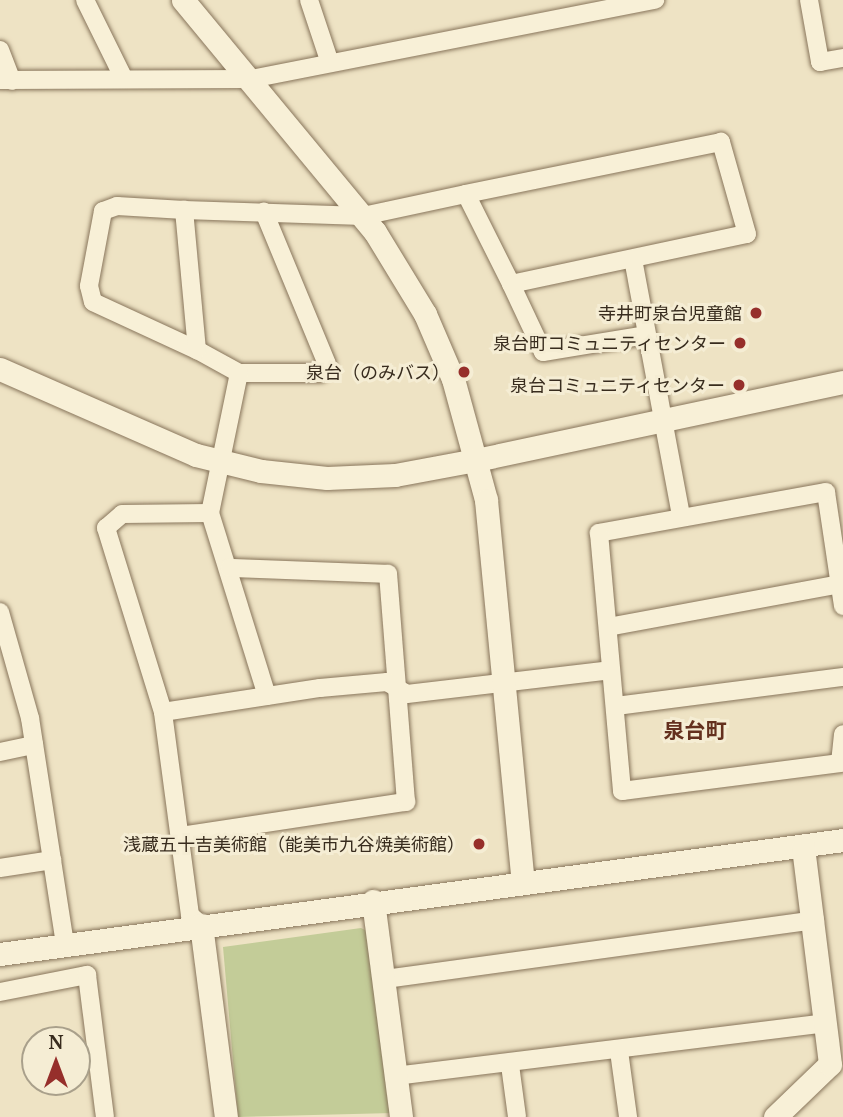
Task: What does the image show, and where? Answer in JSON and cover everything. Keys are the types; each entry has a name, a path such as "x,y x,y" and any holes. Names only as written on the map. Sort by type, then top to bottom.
{"street":[{"path":"85,0 124,79"},
{"path":"183,0 363,216 402,273 453,379 486,500 523,881"},
{"path":"309,0 330,63"},
{"path":"0,50 6,80 251,79 655,0"},
{"path":"809,0 820,62 843,58"},
{"path":"264,212 327,364 320,373 239,373 197,350 93,302 89,286 103,211 117,205 363,216 721,142 747,234 511,284"},
{"path":"466,194 543,352 646,335"},
{"path":"184,210 197,350"},
{"path":"633,259 661,421 681,516"},
{"path":"0,369 169,445 222,463 291,476 366,478 476,460 843,382"},
{"path":"239,373 210,513 267,696"},
{"path":"843,606 826,492 681,516 599,533 622,791 840,763 843,734"},
{"path":"210,513 122,514 106,528 163,712 190,915 201,925 226,1117"},
{"path":"180,836 406,802 388,574 229,568"},
{"path":"608,627 841,584"},
{"path":"0,612 7,654 34,745 65,944"},
{"path":"163,712 387,682 407,694 503,685 610,670"},
{"path":"616,706 843,677"},
{"path":"0,752 34,745"},
{"path":"0,954 373,901 843,840"},
{"path":"775,1117 837,1062 827,1023 803,846"},
{"path":"0,868 52,860"},
{"path":"373,901 401,1117"},
{"path":"385,979 815,920"},
{"path":"0,992 87,975 105,1117"},
{"path":"395,1076 510,1065 827,1023"},
{"path":"619,1051 628,1117"},
{"path":"510,1065 517,1117"}],"green space":[{"path":"361,928 367,931 393,1113 238,1117 223,947"}],"place":[{"name":"寺井町泉台児童館","path":"756,313"},
{"name":"泉台町コミュニティセンター","path":"740,343"},
{"name":"泉台（のみバス）","path":"464,372"},
{"name":"泉台コミュニティセンター","path":"739,385"},
{"name":"浅蔵五十吉美術館（能美市九谷焼美術館）","path":"479,844"}],"district":[{"name":"泉台町","path":"695,730"}]}
